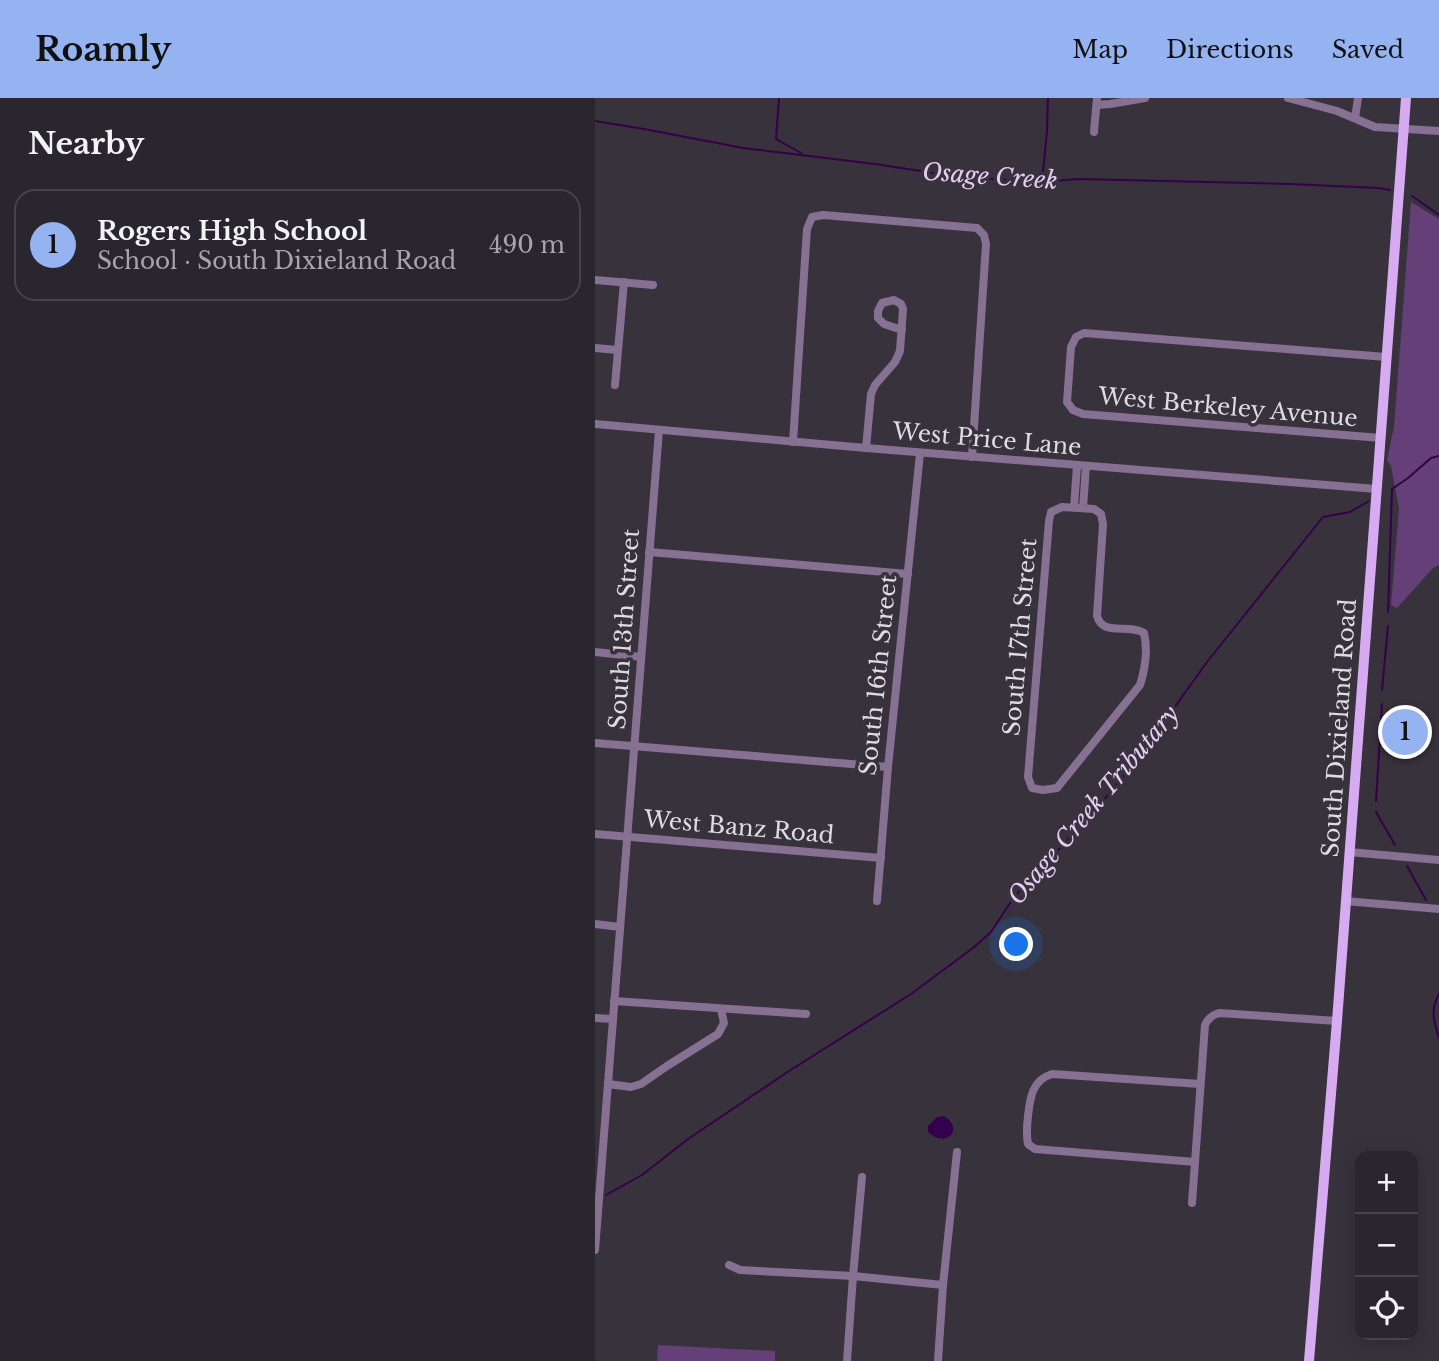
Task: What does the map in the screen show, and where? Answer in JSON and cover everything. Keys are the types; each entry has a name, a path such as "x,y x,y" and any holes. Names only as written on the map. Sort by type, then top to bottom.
{"main road":[{"name":"South Dixieland Road","path":"1309,1361 1406,98"}],"street":[{"path":"1094,132 1097,101 1110,104 1145,98"},
{"path":"1288,98 1337,111 1375,127 1439,131"},
{"path":"1355,118 1357,98"},
{"path":"793,442 807,229 812,217 823,215 977,228 984,235 985,257 972,457"},
{"path":"595,279 653,285"},
{"path":"615,385 624,282"},
{"path":"866,448 873,389 898,358 902,346 902,330"},
{"name":"West Berkeley Avenue","path":"1381,438 1083,414 1073,410 1067,402 1071,347 1076,337 1084,333 1386,357"},
{"path":"595,348 617,350"},
{"name":"West Price Lane","path":"595,424 1377,489"},
{"name":"South 13th Street","path":"595,1250 602,1108 608,1084 659,430"},
{"name":"South 16th Street","path":"877,901 920,453"},
{"path":"1079,508 1082,466"},
{"name":"South 17th Street","path":"1062,507 1079,508 1094,509 1101,514 1103,524 1097,616 1105,627 1139,630 1144,634 1144,671 1140,685 1057,788 1043,790 1032,788 1028,778 1049,522 1051,512 1062,507"},
{"path":"649,552 908,574"},
{"path":"595,652 641,657"},
{"path":"595,743 888,767"},
{"name":"West Banz Road","path":"595,834 881,858"},
{"path":"1349,852 1439,860"},
{"path":"1345,901 1439,909"},
{"path":"595,924 620,927"},
{"path":"614,1001 806,1014"},
{"path":"608,1084 631,1087 641,1084 718,1034 724,1023 721,1009"},
{"path":"1192,1203 1205,1025 1212,1015 1219,1013 1337,1021"},
{"path":"595,1018 613,1019"},
{"path":"1195,1162 1035,1150 1028,1144 1027,1129 1030,1096 1045,1076 1057,1073 1200,1084"},
{"path":"938,1361 957,1152"},
{"path":"847,1361 862,1177"},
{"path":"729,1265 740,1270 853,1276 943,1285"}],"shaded area":[{"path":"1411,202 1439,219 1439,565 1433,568 1397,608 1391,605 1399,509 1391,466 1387,460 1394,427"},
{"path":"944,1116 953,1126 953,1131 947,1138 935,1137 928,1132 928,1126 937,1117"},
{"path":"658,1345 775,1351 775,1361 657,1361"}],"waterway":[{"path":"779,98 776,139 801,153"},
{"path":"1042,181 1048,98"},
{"name":"Osage Creek","path":"595,121 743,148 960,177 1042,182 1078,179 1291,184 1390,190"},
{"name":"Osage Creek","path":"1412,196 1439,215"},
{"path":"1388,612 1392,489 1431,458 1439,456"},
{"name":"Osage Creek Tributary","path":"606,1195 642,1175 688,1139 789,1071 911,994 991,932 1014,897 1093,813 1136,761 1207,662 1323,517 1350,512 1369,501"},
{"path":"1382,690 1388,626"},
{"path":"1376,801 1382,704"},
{"path":"1376,812 1395,845"},
{"path":"1407,866 1426,900"},
{"path":"1439,994 1434,1011 1439,1038"}],"place":[{"name":"Rogers High School","path":"1405,732"}]}
